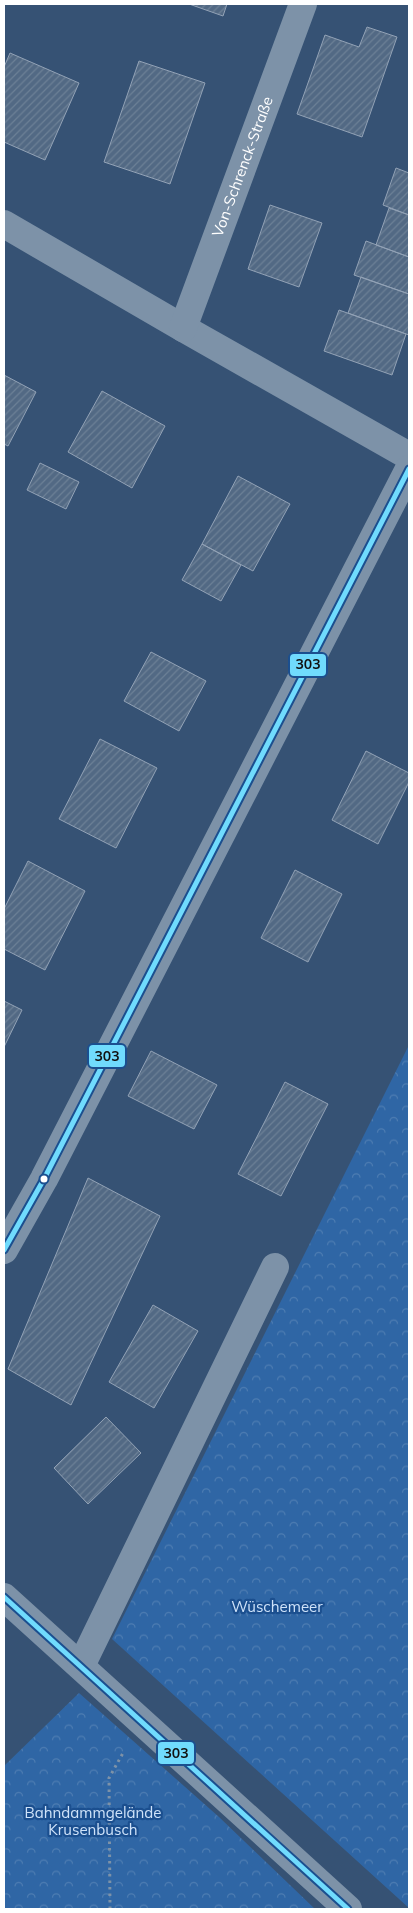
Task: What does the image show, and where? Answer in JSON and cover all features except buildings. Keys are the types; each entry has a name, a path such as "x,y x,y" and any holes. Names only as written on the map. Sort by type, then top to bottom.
{"street":[{"name":"Von-Schrenck-Straße","path":"182,328 303,4"},
{"path":"4,224 182,328 409,456"},
{"path":"4,1250 48,1170 409,469"},
{"path":"81,1666 275,1268"},
{"path":"4,1597 348,1909"}],"path":[{"path":"110,1909 109,1778 141,1721"}],"green space":[{"name":"Wüschemeer","path":"409,1045 409,1908 112,1639"},
{"name":"Bahndammgelände Krusenbusch","path":"79,1693 219,1817 315,1909 4,1909 4,1766"}],"transit line":[{"name":"303","path":"4,1250 44,1179 409,469"},
{"name":"303","path":"4,1597 348,1909"}]}
